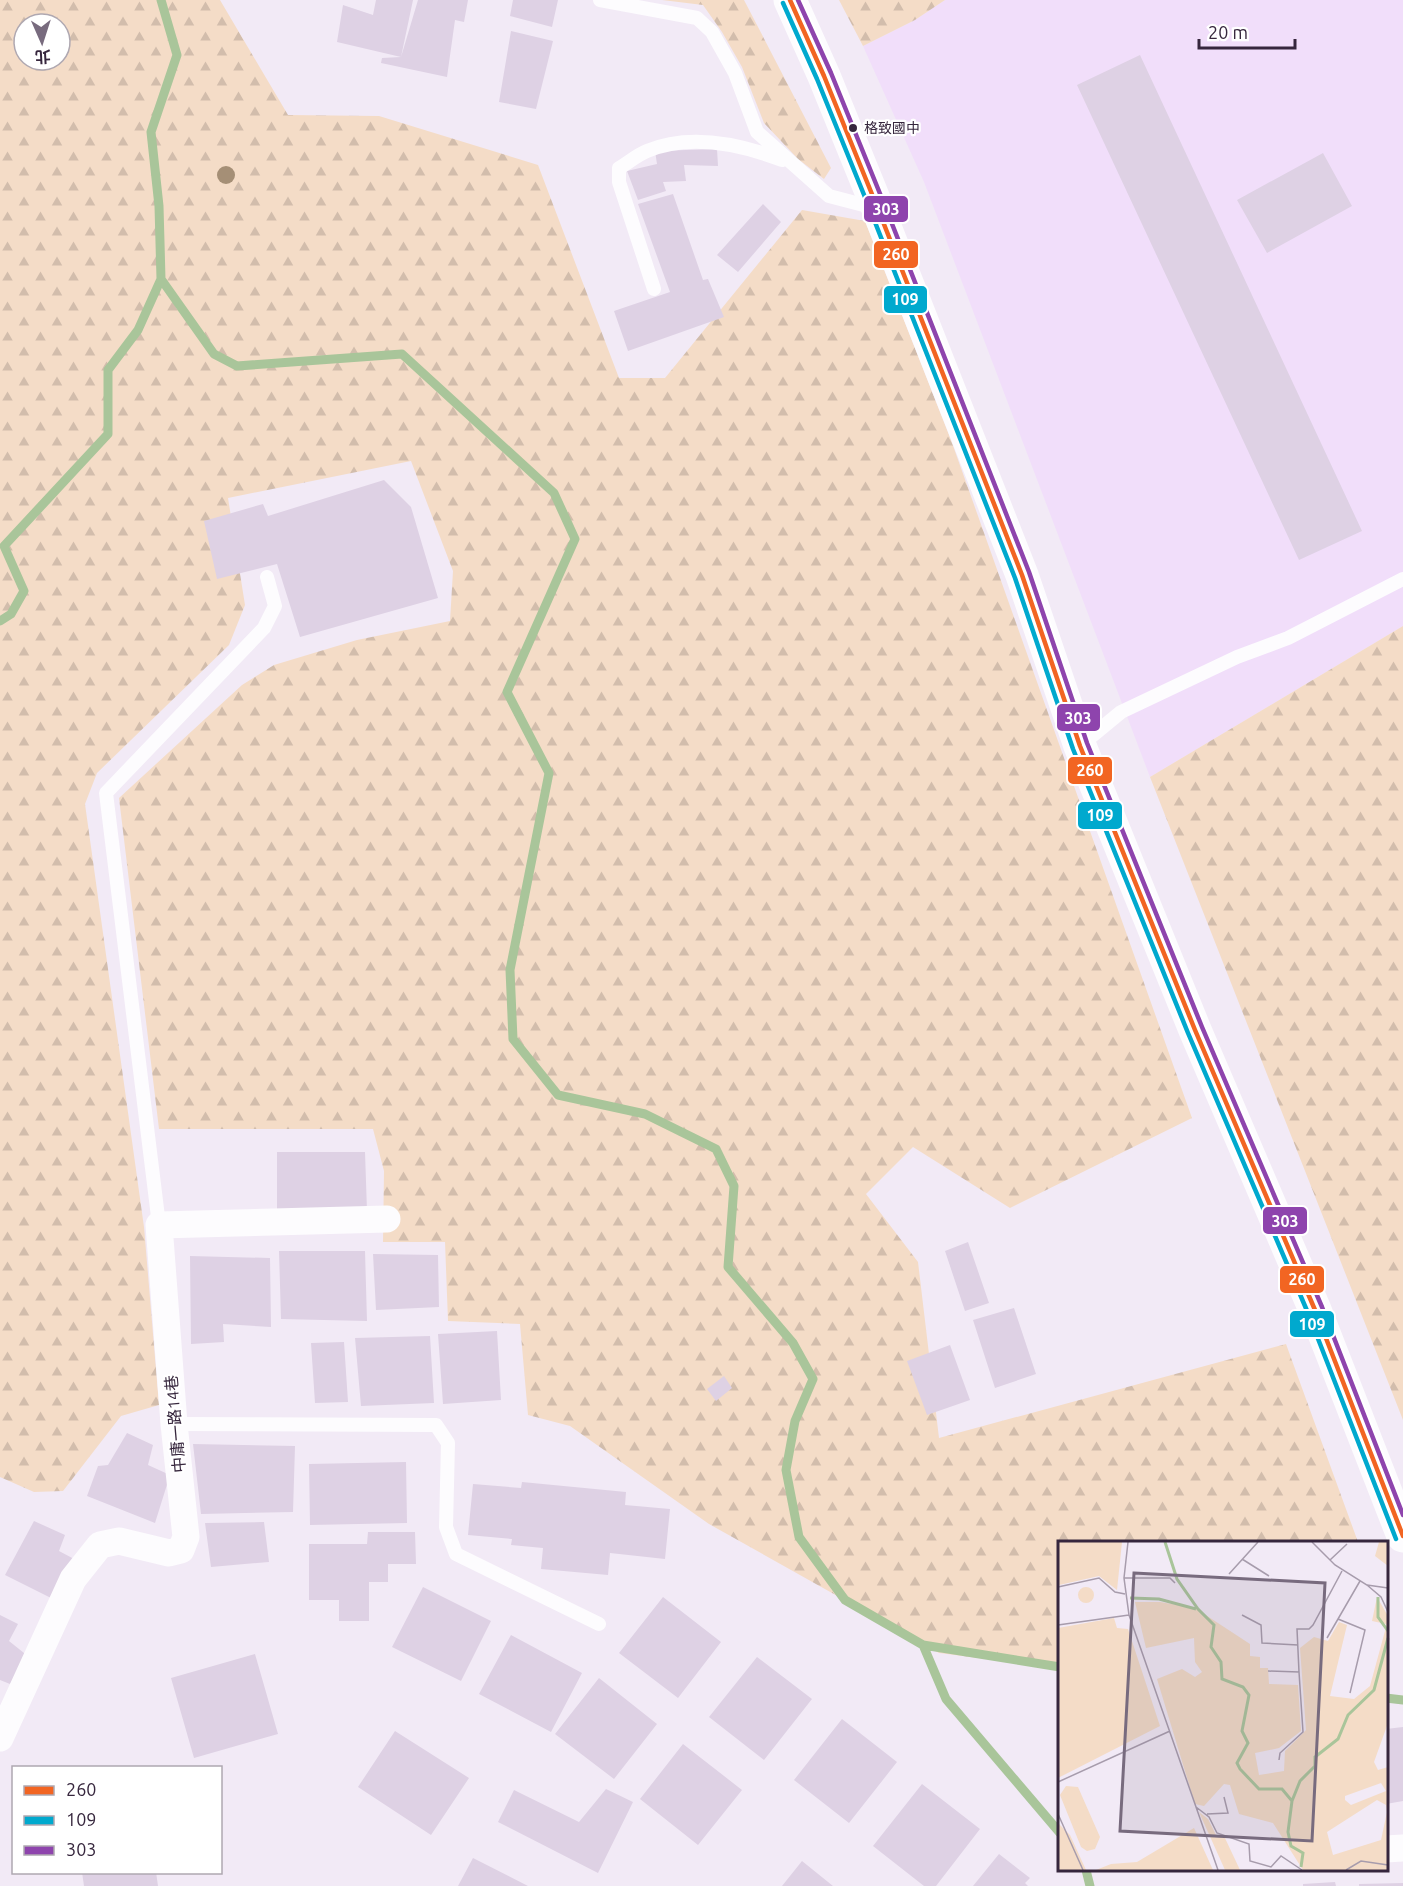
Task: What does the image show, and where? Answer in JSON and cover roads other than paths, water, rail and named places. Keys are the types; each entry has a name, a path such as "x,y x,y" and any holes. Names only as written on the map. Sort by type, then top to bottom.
{"main road":[{"path":"790,0 824,76 878,209 1022,575 1080,746 1199,1041 1315,1310 1403,1536"}],"street":[{"path":"159,1225 387,1219"},
{"name":"中庸一路14巷","path":"0,1737 73,1579 100,1545 119,1541 169,1552 181,1550 186,1537 174,1424 159,1225"},
{"path":"1388,1849 1403,1848"}],"lane":[{"path":"600,0 697,18 712,32 735,73 757,132 829,196 878,209"},
{"path":"654,289 619,182 619,168 645,152 669,144 681,143 717,142 752,148 789,162"},
{"path":"159,1225 106,792 264,628 275,606 267,578"},
{"path":"1080,746 1122,712 1236,657 1288,639 1403,579"},
{"path":"174,1424 436,1425 448,1443 446,1527 456,1554 599,1624"}],"waterway":[{"path":"161,0 177,55 151,132 159,206 161,279 214,354 237,366 402,354 554,493 575,539 507,692 549,773 510,970 513,1039 558,1095 645,1114 716,1149 734,1186 728,1267 793,1343 813,1379 795,1421 786,1470 799,1537 845,1600 923,1645 946,1699 1058,1831"},
{"path":"0,621 11,614 24,591 4,546 108,434 108,370 138,330 161,279"},
{"path":"923,1645 1058,1667"},
{"path":"1388,1698 1403,1700"},
{"path":"1086,1871 1090,1886"}],"place":[{"name":"格致國中","path":"853,128"}]}
